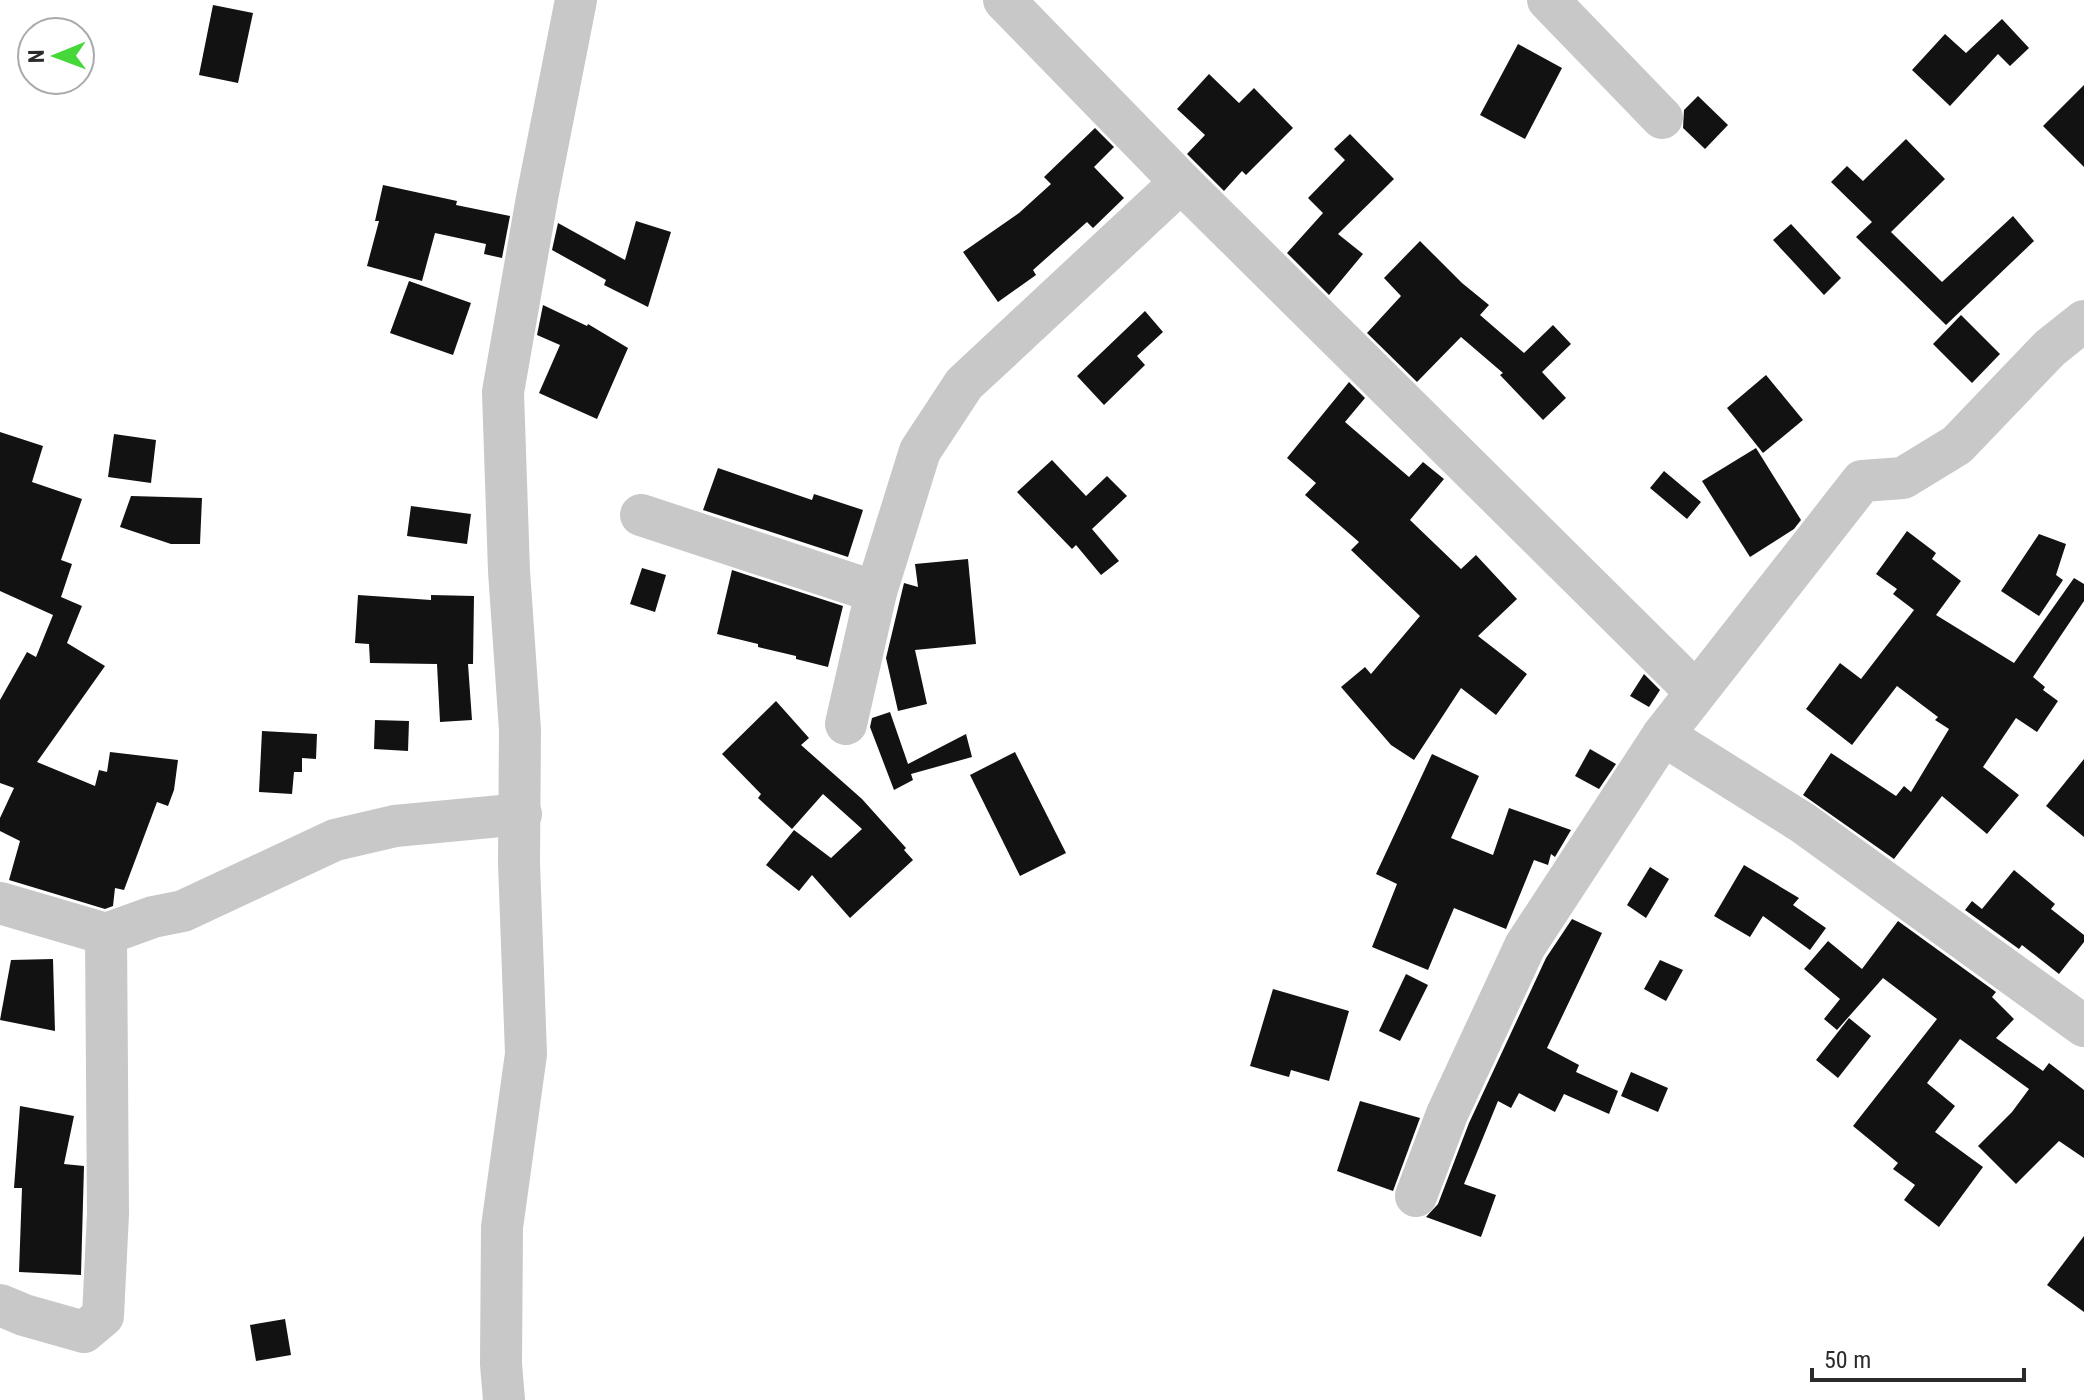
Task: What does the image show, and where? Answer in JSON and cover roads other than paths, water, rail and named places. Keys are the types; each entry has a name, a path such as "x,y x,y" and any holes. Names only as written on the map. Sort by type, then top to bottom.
{"street":[{"path":"504,1400 501,1364 502,1227 526,1054 519,863 520,730 509,571 503,392 576,0"},
{"path":"1004,0 1181,182 1696,692"},
{"path":"1548,0 1662,118"},
{"path":"846,724 876,592 920,451 964,384 1181,182"},
{"path":"1416,1196 1447,1114 1525,946 1663,735 1862,481 1903,478 1957,445 2050,348 2084,321"},
{"path":"641,515 876,592"},
{"path":"1663,735 1803,823 2084,1026"},
{"path":"0,903 106,934 153,917 183,911 335,840 395,826 521,814"},
{"path":"0,1305 84,1332 103,1316 108,1214 106,934"}]}
